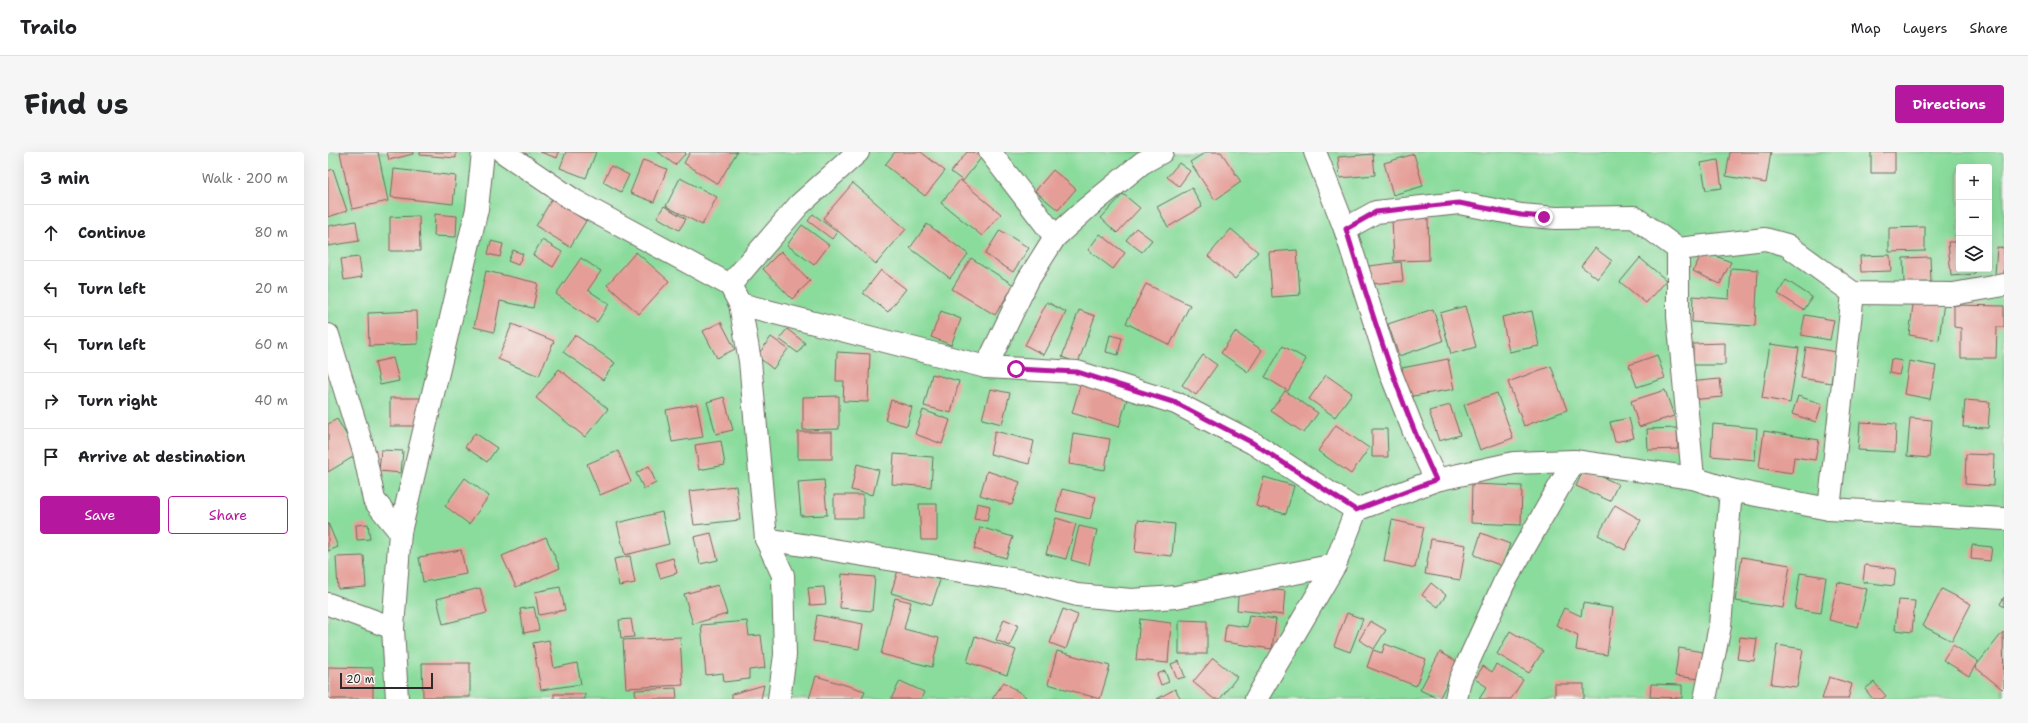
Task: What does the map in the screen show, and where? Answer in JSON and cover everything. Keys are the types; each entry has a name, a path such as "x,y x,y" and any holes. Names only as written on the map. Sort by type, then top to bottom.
{"street":[{"path":"397,699 393,628 400,532 477,209 483,152"},
{"path":"503,152 575,201 730,285 740,304 750,361 766,539 784,575 785,655 780,699"},
{"path":"730,285 799,205 858,152"},
{"path":"990,152 1055,237"},
{"path":"986,367 1028,280 1055,237 1087,208 1142,163 1162,152"},
{"path":"1314,152 1346,229 1391,374 1416,437 1436,480"},
{"path":"1346,229 1376,212 1459,203 1521,215 1556,218 1634,217 1678,249 1765,239 1787,245 1853,293 1953,294 2004,285"},
{"path":"1678,249 1678,316 1693,478"},
{"path":"1829,509 1853,293"},
{"path":"740,304 986,367 1077,372 1176,403 1253,443 1356,510"},
{"path":"328,335 364,452 374,500 400,532"},
{"path":"1456,699 1460,680 1504,583 1574,461"},
{"path":"1256,699 1334,565 1356,510 1436,480 1514,463 1574,461 1693,478 1731,490 1829,509 2004,516"},
{"path":"1705,699 1720,626 1731,490"},
{"path":"766,539 1029,582 1077,595 1131,600 1176,597 1334,565"},
{"path":"328,604 393,628"}],"green space":[{"path":"328,152 2004,152 2004,699 328,699"}],"building":[{"path":"340,152 378,152 388,201 352,209"},
{"path":"387,152 413,152 413,154 389,160"},
{"path":"420,152 456,152 456,158 420,155"},
{"path":"540,152 559,152 557,158"},
{"path":"566,152 596,152 586,178 560,168"},
{"path":"658,152 685,152 686,153 675,165"},
{"path":"690,152 737,152 718,184 684,163"},
{"path":"895,152 921,152 945,171 925,196 885,165"},
{"path":"967,152 974,152 981,158 963,181 951,172"},
{"path":"1206,152 1221,152 1241,182 1215,200 1190,162"},
{"path":"1730,152 1771,152 1766,183 1726,176"},
{"path":"1871,152 1895,152 1895,173 1871,173"},
{"path":"1373,154 1375,175 1340,178 1338,157"},
{"path":"1414,154 1423,186 1393,195 1384,163"},
{"path":"643,160 667,169 654,202 630,193"},
{"path":"1718,160 1722,188 1706,190 1701,163"},
{"path":"1179,163 1190,171 1179,186 1167,177"},
{"path":"611,166 629,175 621,192 603,182"},
{"path":"333,169 347,211 328,217 328,171"},
{"path":"394,169 456,176 453,204 391,197"},
{"path":"1053,170 1076,189 1058,210 1035,191"},
{"path":"680,178 717,197 702,225 666,206"},
{"path":"960,180 1001,214 982,236 941,203"},
{"path":"853,183 906,229 876,264 823,218"},
{"path":"1192,188 1202,207 1168,227 1157,207"},
{"path":"1123,194 1140,208 1117,233 1101,218"},
{"path":"552,199 586,221 570,247 536,226"},
{"path":"664,206 686,219 679,230 657,217"},
{"path":"435,214 457,216 456,237 434,236"},
{"path":"813,214 837,232 832,239 808,221"},
{"path":"419,216 420,251 390,251 390,217"},
{"path":"1428,218 1429,260 1394,261 1392,219"},
{"path":"356,221 359,241 328,246 328,226"},
{"path":"927,224 968,254 950,278 910,248"},
{"path":"802,225 829,245 814,265 787,245"},
{"path":"1925,227 1925,251 1889,252 1889,228"},
{"path":"1136,228 1152,240 1142,252 1126,240"},
{"path":"1231,229 1258,252 1235,279 1208,256"},
{"path":"1000,230 1029,248 1013,272 985,254"},
{"path":"1100,234 1125,253 1113,269 1088,250"},
{"path":"542,240 562,252 553,267 533,255"},
{"path":"491,241 503,244 500,257 488,254"},
{"path":"1948,242 1956,242 1956,272 1975,272 1975,274 1951,276"},
{"path":"1997,247 2004,248 2004,276 1995,275"},
{"path":"1595,248 1612,261 1598,279 1581,266"},
{"path":"513,250 523,254 518,265 508,261"},
{"path":"1297,250 1300,295 1272,297 1269,252"},
{"path":"781,251 810,281 792,299 763,269"},
{"path":"1703,251 1731,262 1720,284 1693,271"},
{"path":"636,252 669,281 639,314 607,285"},
{"path":"1890,255 1891,271 1861,272 1860,256"},
{"path":"359,257 362,277 344,280 341,259"},
{"path":"1930,257 1931,282 1904,283 1903,258"},
{"path":"581,258 601,271 588,290 609,304 597,322 556,294"},
{"path":"971,258 1014,285 995,315 952,289"},
{"path":"1640,258 1666,280 1646,303 1620,282"},
{"path":"1401,262 1403,281 1371,284 1369,266"},
{"path":"1731,268 1758,270 1755,326 1692,322 1693,296 1729,299"},
{"path":"881,270 906,289 888,312 863,293"},
{"path":"486,271 538,283 533,308 500,301 494,332 474,327"},
{"path":"1786,280 1812,297 1804,310 1778,294"},
{"path":"1146,284 1190,305 1170,345 1126,323"},
{"path":"1914,298 1944,302 1939,340 1909,335"},
{"path":"1047,302 1066,312 1044,355 1025,345"},
{"path":"1954,305 2004,306 2004,327 1997,327 1996,358 1961,358 1961,328 1954,327"},
{"path":"1465,306 1476,347 1451,354 1440,313"},
{"path":"1433,309 1443,341 1399,356 1388,324"},
{"path":"1079,310 1095,316 1078,363 1062,357"},
{"path":"417,311 418,344 369,346 368,313"},
{"path":"941,311 961,319 951,345 931,337"},
{"path":"1532,311 1539,346 1509,352 1502,317"},
{"path":"1805,315 1834,320 1830,340 1801,335"},
{"path":"721,322 735,349 717,358 703,331"},
{"path":"512,324 554,341 539,376 498,359"},
{"path":"787,329 805,343 798,353 779,339"},
{"path":"1235,332 1262,350 1248,372 1221,353"},
{"path":"575,335 615,363 603,380 563,352"},
{"path":"1110,335 1122,338 1118,355 1106,352"},
{"path":"771,337 788,349 773,369 757,356"},
{"path":"1725,343 1725,365 1693,365 1693,344"},
{"path":"1770,344 1799,348 1790,403 1762,398"},
{"path":"1283,346 1306,359 1288,391 1265,377"},
{"path":"1806,347 1836,352 1831,383 1801,378"},
{"path":"837,352 870,354 868,402 843,401 844,381 836,381"},
{"path":"1203,355 1217,365 1196,395 1182,385"},
{"path":"1657,355 1665,378 1637,387 1629,365"},
{"path":"393,358 399,381 380,385 375,362"},
{"path":"1448,359 1454,389 1407,397 1402,368"},
{"path":"1891,359 1902,361 1899,375 1889,373"},
{"path":"1909,361 1936,366 1930,399 1904,394"},
{"path":"1551,366 1567,410 1524,426 1508,382"},
{"path":"559,369 608,409 585,437 536,398"},
{"path":"932,374 959,381 951,413 924,406"},
{"path":"1326,375 1352,393 1335,417 1309,399"},
{"path":"1082,379 1129,392 1119,427 1072,413"},
{"path":"1720,379 1722,397 1690,400 1688,382"},
{"path":"990,389 1010,393 1002,424 982,419"},
{"path":"1665,390 1674,416 1639,427 1631,401"},
{"path":"1285,391 1318,413 1304,433 1271,411"},
{"path":"1497,393 1513,438 1480,450 1464,405"},
{"path":"839,396 839,429 803,430 803,397"},
{"path":"1798,396 1822,404 1816,422 1792,414"},
{"path":"724,397 733,430 716,434 707,402"},
{"path":"390,398 425,398 425,426 390,426"},
{"path":"891,400 912,407 907,426 885,420"},
{"path":"1965,400 1990,402 1988,428 1963,427"},
{"path":"697,404 703,437 672,442 666,410"},
{"path":"1450,405 1460,435 1439,441 1429,411"},
{"path":"923,410 950,420 942,444 915,434"},
{"path":"1629,418 1634,438 1615,442 1610,422"},
{"path":"1910,418 1932,420 1929,458 1907,456"},
{"path":"337,419 358,454 328,472 328,424"},
{"path":"1860,422 1896,424 1895,452 1858,450"},
{"path":"1713,424 1757,428 1755,460 1711,456"},
{"path":"1336,425 1369,448 1351,474 1318,451"},
{"path":"1677,428 1678,449 1648,450 1647,429"},
{"path":"1372,429 1387,429 1388,457 1372,457"},
{"path":"995,431 1034,441 1029,464 990,454"},
{"path":"1764,431 1819,440 1815,460 1794,457 1792,473 1759,468"},
{"path":"798,432 832,432 832,459 798,459"},
{"path":"475,433 497,448 487,462 465,447"},
{"path":"1073,433 1110,439 1105,470 1069,464"},
{"path":"721,441 725,465 699,470 695,445"},
{"path":"381,450 403,451 401,473 379,471"},
{"path":"618,451 631,482 600,495 587,464"},
{"path":"894,454 933,457 931,487 892,484"},
{"path":"1966,454 1994,455 1993,486 1965,484"},
{"path":"857,464 879,470 873,495 851,490"},
{"path":"649,466 656,483 644,489 636,473"},
{"path":"1584,469 1618,484 1610,501 1576,486"},
{"path":"987,471 1020,482 1012,505 980,495"},
{"path":"1264,477 1294,486 1286,514 1256,506"},
{"path":"465,478 489,496 469,524 445,506"},
{"path":"824,480 827,515 801,516 798,482"},
{"path":"1472,484 1522,486 1521,525 1471,523"},
{"path":"736,486 740,520 694,525 689,491"},
{"path":"1062,489 1096,497 1090,519 1056,511"},
{"path":"834,495 863,495 863,518 834,518"},
{"path":"977,503 990,506 987,521 974,519"},
{"path":"919,504 937,504 937,540 921,540"},
{"path":"1615,505 1641,520 1625,550 1598,535"},
{"path":"662,512 669,544 625,555 617,523"},
{"path":"1056,518 1076,524 1066,559 1046,554"},
{"path":"1138,520 1175,524 1172,556 1135,552"},
{"path":"1392,520 1424,527 1415,568 1384,561"},
{"path":"328,523 338,547 328,551"},
{"path":"368,524 370,539 357,540 356,525"},
{"path":"1079,526 1097,530 1089,565 1071,560"},
{"path":"980,527 1013,537 1006,558 974,549"},
{"path":"711,533 718,560 700,564 694,537"},
{"path":"1481,533 1510,544 1502,566 1474,555"},
{"path":"546,537 560,568 516,587 502,556"},
{"path":"1431,539 1466,545 1460,580 1425,574"},
{"path":"1972,545 1992,547 1990,561 1971,559"},
{"path":"461,550 466,574 423,582 419,557"},
{"path":"364,556 366,587 338,589 336,557"},
{"path":"630,556 635,583 619,586 614,559"},
{"path":"1742,557 1790,565 1783,608 1735,601"},
{"path":"673,558 677,573 660,578 656,563"},
{"path":"1865,565 1896,569 1894,586 1863,582"},
{"path":"899,567 940,580 932,605 891,593"},
{"path":"1800,573 1826,577 1821,613 1795,609"},
{"path":"842,574 875,577 872,611 840,608"},
{"path":"1838,582 1867,589 1858,627 1829,620"},
{"path":"1431,583 1446,595 1438,607 1422,595"},
{"path":"718,585 727,614 693,624 684,594"},
{"path":"1239,586 1285,591 1283,615 1237,610"},
{"path":"560,587 565,610 539,615 535,592"},
{"path":"824,587 826,604 810,605 808,588"},
{"path":"480,588 487,613 443,624 437,599"},
{"path":"1942,589 1971,604 1952,641 1923,626"},
{"path":"2004,597 2004,607 2000,604"},
{"path":"895,598 911,602 904,629 939,638 932,667 881,654"},
{"path":"1898,600 1915,601 1912,632 1895,630"},
{"path":"1583,603 1613,608 1607,655 1576,650 1578,635 1556,625 1564,608 1581,616"},
{"path":"534,607 539,630 524,633 520,609"},
{"path":"1063,609 1078,615 1066,649 1050,643"},
{"path":"1347,613 1363,619 1350,652 1334,646"},
{"path":"817,615 863,624 859,649 813,641"},
{"path":"1249,615 1276,619 1272,649 1224,642 1226,624 1247,627"},
{"path":"631,619 634,637 621,638 619,620"},
{"path":"1004,619 1018,625 1010,646 996,640"},
{"path":"1140,619 1171,623 1168,663 1136,660"},
{"path":"1179,620 1207,621 1207,654 1179,654"},
{"path":"747,621 749,636 761,635 765,668 749,670 749,679 724,682 723,673 706,675 701,625"},
{"path":"1370,621 1386,630 1374,649 1359,640"},
{"path":"1510,631 1543,651 1529,673 1497,654"},
{"path":"2003,632 2004,687 2002,689 1975,667"},
{"path":"975,636 1016,650 1007,675 967,662"},
{"path":"680,637 683,685 626,688 623,640"},
{"path":"1740,637 1757,639 1754,661 1737,659"},
{"path":"549,640 554,668 577,663 581,684 541,690 533,643"},
{"path":"1385,644 1426,659 1416,686 1367,667 1373,650 1382,653"},
{"path":"1777,645 1803,649 1797,687 1771,684"},
{"path":"1953,645 1978,661 1969,676 1943,660"},
{"path":"1679,648 1703,652 1700,679 1675,676"},
{"path":"1057,651 1110,666 1100,699 1048,684"},
{"path":"1440,652 1458,662 1439,699 1420,690"},
{"path":"1213,658 1237,677 1220,699 1214,699 1193,682"},
{"path":"1179,661 1185,677 1177,679 1171,664"},
{"path":"422,663 470,663 470,697 423,697"},
{"path":"1496,664 1523,680 1511,699 1479,699 1487,687 1475,679 1483,666 1492,672"},
{"path":"328,667 373,668 373,699 328,699"},
{"path":"1165,671 1169,682 1161,685 1157,674"},
{"path":"816,676 865,691 862,699 809,699"},
{"path":"1829,677 1852,684 1848,699 1822,699"},
{"path":"900,681 924,692 921,699 891,699"},
{"path":"1004,682 1026,697 1024,699 992,699"},
{"path":"1874,682 1886,696 1882,699 1873,699 1865,689"},
{"path":"1555,684 1584,684 1584,699 1555,699"},
{"path":"1651,684 1682,685 1682,698 1650,697"},
{"path":"764,685 761,699 732,699 732,694"},
{"path":"676,688 677,699 636,699 635,690"},
{"path":"1175,689 1181,699 1157,699"},
{"path":"554,694 585,694 585,699 554,699"}],"route":[{"path":"1016,369 1077,372 1176,403 1253,443 1356,510 1436,480 1416,437 1391,374 1346,229 1376,212 1459,203 1521,215 1544,217"}]}
